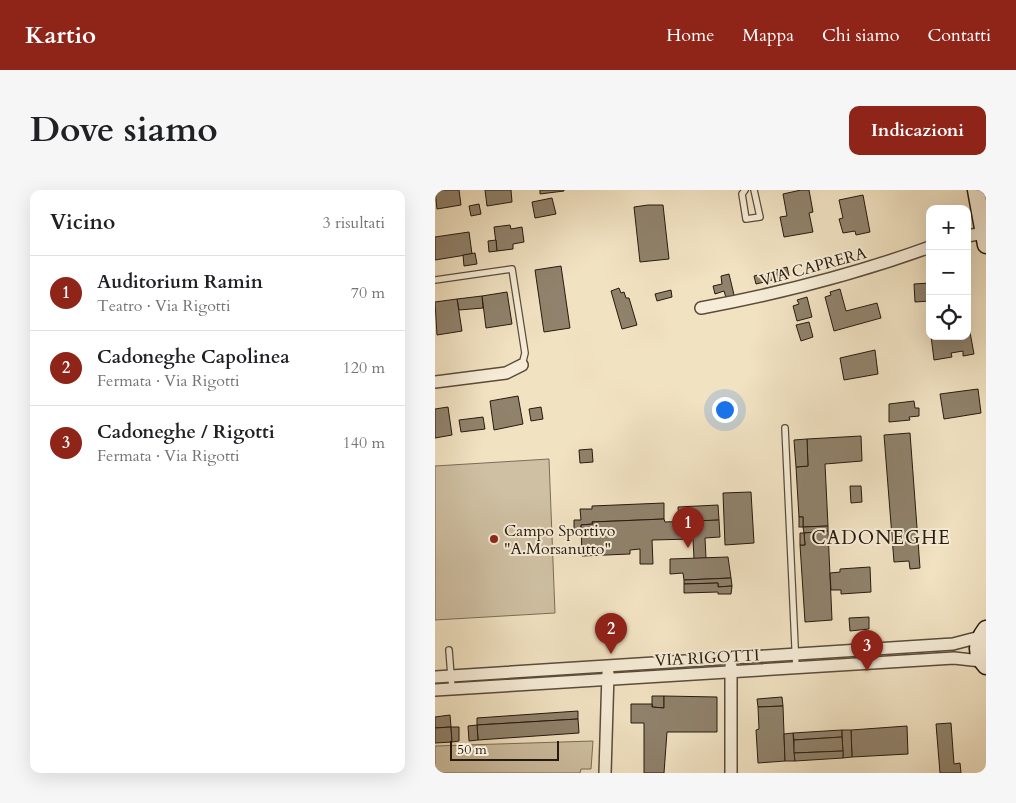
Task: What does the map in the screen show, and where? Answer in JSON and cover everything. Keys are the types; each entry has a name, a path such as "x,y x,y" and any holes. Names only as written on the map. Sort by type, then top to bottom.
{"main road":[{"path":"976,190 985,239"},
{"path":"983,633 977,649 984,664"}],"street":[{"path":"971,237 985,239"},
{"name":"VIA CAPRERA","path":"701,308 797,289 875,267 926,248"},
{"path":"435,382 506,373 522,365"},
{"name":"VIA RIGOTTI","path":"435,677 953,644 983,633"},
{"name":"VIA RIGOTTI","path":"435,690 954,658 984,664"},
{"path":"731,659 731,773"},
{"path":"605,773 607,666"}],"lane":[{"path":"745,190 742,194 746,219 760,217 754,190"},
{"path":"435,280 512,269 525,353 522,365"},
{"path":"785,428 795,668"},
{"path":"449,650 452,689"}],"shaded area":[{"name":"Campo Sportivo \"A.Morsanutto\"","path":"549,459 555,613 435,620 435,466"},
{"path":"593,741 591,769 581,769 580,773 435,773 435,746"}],"building":[{"path":"435,190 459,190 461,205 437,209"},
{"path":"485,190 511,190 512,202 487,206"},
{"path":"540,190 564,190 564,191 540,194"},
{"path":"809,190 813,212 809,213 813,232 784,237 780,217 787,216 783,194"},
{"path":"863,195 870,232 856,235 855,231 843,233 839,219 843,218 839,200"},
{"path":"552,198 556,214 535,218 532,202"},
{"path":"479,204 481,214 471,216 469,206"},
{"path":"663,205 669,259 640,262 634,207"},
{"path":"510,225 511,229 522,227 524,242 513,244 513,249 497,251 494,227"},
{"path":"469,232 472,254 435,260 435,237"},
{"path":"496,240 497,251 489,252 488,241"},
{"path":"475,253 477,264 464,266 463,255"},
{"path":"561,266 570,328 544,332 535,270"},
{"path":"787,267 789,276 756,284 754,276"},
{"path":"729,274 735,299 727,301 724,291 715,294 713,286 722,284 721,276"},
{"path":"926,283 926,301 915,302 914,284"},
{"path":"619,288 621,293 624,292 626,298 629,298 637,325 622,329 611,291"},
{"path":"840,289 846,311 877,303 881,318 834,331 825,297 831,295 830,292"},
{"path":"671,290 672,297 657,301 655,294"},
{"path":"507,292 512,324 486,328 482,296"},
{"path":"482,296 483,308 459,310 457,299"},
{"path":"807,297 812,317 797,321 793,306 799,304 797,300"},
{"path":"457,299 462,331 437,335 435,302"},
{"path":"809,322 813,337 801,341 796,325"},
{"path":"971,338 974,354 963,356 963,351 951,353 952,357 934,360 932,340 971,340"},
{"path":"875,350 878,374 844,380 840,358"},
{"path":"978,389 981,413 944,419 940,394"},
{"path":"518,396 523,424 494,430 490,401"},
{"path":"914,401 915,408 919,408 919,416 909,417 910,420 889,422 889,404"},
{"path":"448,407 452,435 435,438 435,409"},
{"path":"541,407 543,419 531,421 529,409"},
{"path":"483,417 485,429 461,432 459,420"},
{"path":"910,433 920,568 910,569 909,561 894,562 884,435"},
{"path":"861,436 862,461 825,464 828,526 803,527 803,517 799,517 796,467 808,466 807,439"},
{"path":"807,439 808,466 796,467 794,440"},
{"path":"592,449 593,462 580,463 579,450"},
{"path":"850,486 861,486 862,502 851,503"},
{"path":"751,492 754,543 725,545 723,493"},
{"path":"664,503 664,519 592,522 593,524 581,525 581,531 574,532 574,520 581,520 580,509 592,509 592,506"},
{"path":"718,505 719,520 679,522 678,507"},
{"path":"799,517 803,517 803,527 799,527"},
{"path":"664,519 665,522 719,520 720,537 705,538 706,558 694,559 693,539 652,540 653,564 640,564 640,549 630,550 630,554 582,556 581,525 593,524 592,522"},
{"path":"828,526 828,531 804,533 803,527"},
{"path":"828,531 832,620 805,622 800,545 805,545 804,533"},
{"path":"800,533 804,533 805,545 800,545"},
{"path":"728,557 731,578 684,580 683,573 670,574 670,559"},
{"path":"870,567 871,592 841,594 841,590 831,590 830,573 840,572 840,569"},
{"path":"731,578 732,586 718,587 718,583 684,584 684,580"},
{"path":"718,583 718,587 732,586 731,594 718,594 718,592 684,593 684,584"},
{"path":"869,617 869,629 850,631 849,618"},
{"path":"652,696 664,696 664,708 652,707"},
{"path":"664,696 717,697 717,732 667,732 664,773 644,773 644,723 631,723 631,704 652,704 652,707 664,708"},
{"path":"782,697 783,706 758,707 757,699"},
{"path":"783,706 785,761 758,763 756,730 759,729 758,707"},
{"path":"578,711 578,719 477,725 477,718"},
{"path":"450,715 451,727 435,728 435,717"},
{"path":"578,719 579,733 478,740 477,725"},
{"path":"951,723 954,764 960,763 961,773 940,773 936,724"},
{"path":"477,725 478,740 469,741 468,726"},
{"path":"907,726 908,754 852,757 851,730"},
{"path":"451,727 452,742 435,743 435,728"},
{"path":"451,727 459,727 459,741 452,742"},
{"path":"842,730 842,737 794,740 793,733"},
{"path":"842,730 851,730 852,757 843,758"},
{"path":"793,733 795,761 785,761 784,734"},
{"path":"842,737 843,751 794,753 794,740"},
{"path":"843,751 843,758 795,761 794,753"}],"place":[{"name":"Campo Sportivo \"A.Morsanutto\"","path":"494,539"},
{"name":"Auditorium Ramin","path":"688,548"},
{"name":"Cadoneghe Capolinea","path":"611,654"},
{"name":"Cadoneghe / Rigotti","path":"867,671"}],"district":[{"name":"CADONEGHE","path":"881,537"}]}
